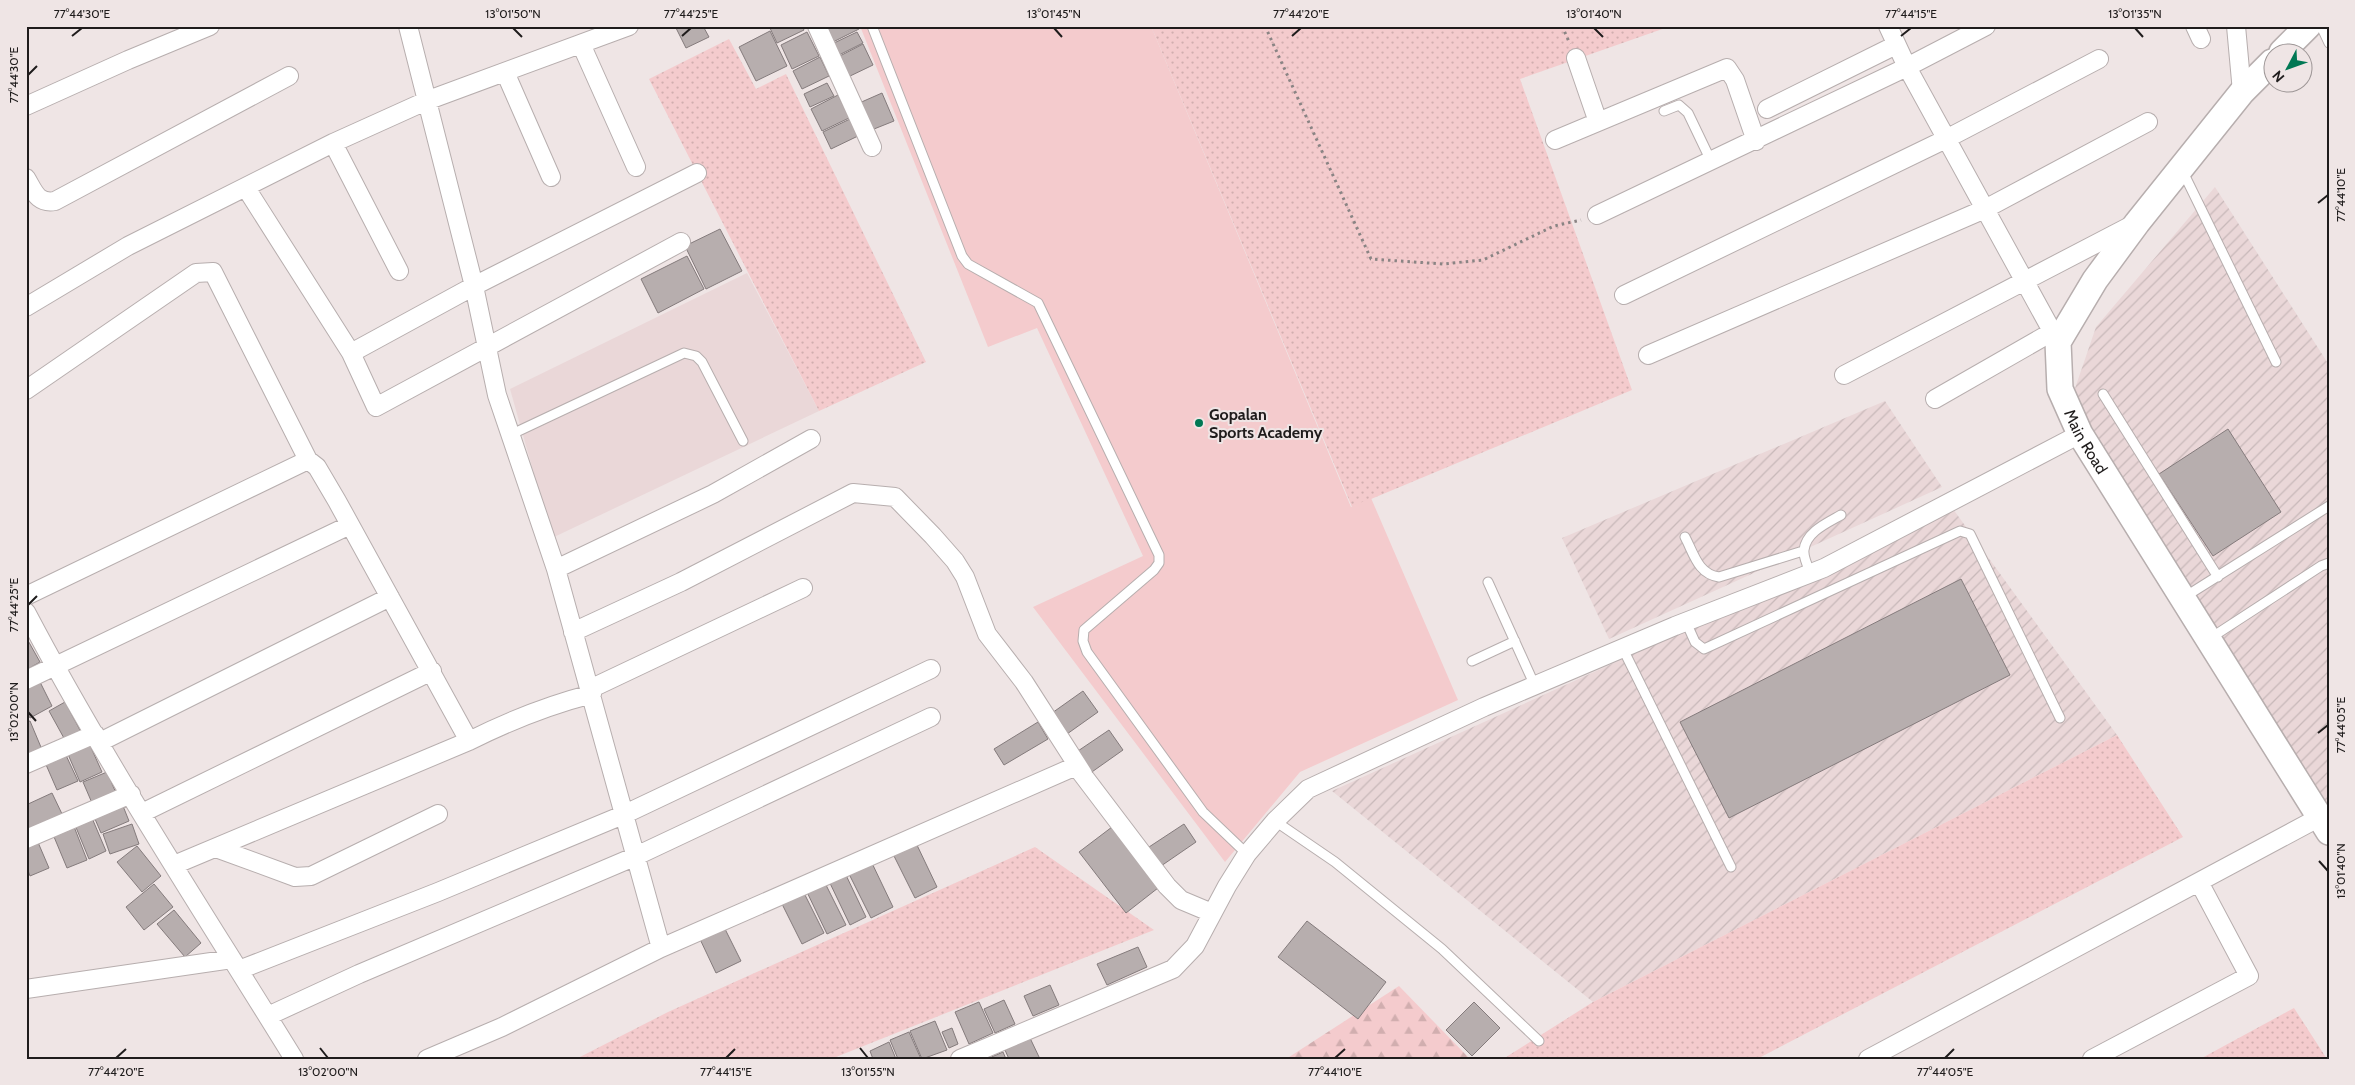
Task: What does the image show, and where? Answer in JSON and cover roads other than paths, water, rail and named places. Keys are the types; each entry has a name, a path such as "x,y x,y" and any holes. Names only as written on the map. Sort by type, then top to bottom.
{"street":[{"path":"26,106 128,60 210,26"},
{"path":"408,26 474,286 486,348 510,435 556,570 661,948"},
{"path":"26,307 128,246 333,144 426,101 629,26"},
{"path":"817,26 872,147"},
{"path":"1888,26 1907,67 2055,337"},
{"path":"1597,216 1907,67 1986,26"},
{"path":"2236,26 2242,92"},
{"path":"2292,42 2308,26"},
{"path":"581,44 636,167"},
{"path":"1767,109 1896,44"},
{"path":"1576,58 1598,122"},
{"path":"1624,295 1946,139 2099,59"},
{"path":"1555,140 1727,68 1735,80 1756,140"},
{"path":"505,72 551,177"},
{"path":"1935,399 2055,337 2137,222 2242,92 2262,72"},
{"path":"26,178 38,198 46,203 55,201 289,76"},
{"path":"1648,356 1985,209 2148,122"},
{"path":"333,144 399,272"},
{"path":"352,353 474,286 697,173"},
{"path":"246,188 352,353 376,408 681,242"},
{"path":"1844,375 2137,222"},
{"path":"26,390 196,273 213,272 308,460 317,467 432,671 469,741"},
{"name":"Main Road","path":"2055,337 2060,389 2080,434 2324,825"},
{"path":"960,1059 1173,969 1195,946 1247,854 1275,821 1308,790 1328,778 1535,686 1686,622 1811,574 2080,434"},
{"path":"556,570 713,494 811,438"},
{"path":"26,596 308,460"},
{"path":"573,632 681,582 853,493 895,497 955,561 965,577 988,634 1024,682 1083,774 1167,886 1181,900 1212,913"},
{"path":"26,680 350,525"},
{"path":"174,865 469,741 505,723 591,691 803,588"},
{"path":"26,764 97,738 390,597"},
{"path":"26,612 54,665 97,738 294,1059"},
{"path":"26,989 236,965 410,903 623,815 931,669"},
{"path":"142,813 432,671"},
{"path":"268,1016 360,974 634,856 931,717"},
{"path":"427,1059 502,1027 661,948 1076,766 1083,774"},
{"path":"26,839 131,794"},
{"path":"216,848 295,877 310,876 438,814"},
{"path":"1868,1059 2199,882 2324,825"},
{"path":"2092,1059 2249,976 2199,882"}],"lane":[{"path":"872,26 962,256 968,264 1038,303 1159,555 1159,563 1154,570 1084,630 1083,641 1087,652 1203,812 1247,854"},
{"path":"2321,26 2329,43"},
{"path":"1664,111 1680,105 1688,113 1712,161"},
{"path":"2180,167 2276,362"},
{"path":"510,435 684,353 696,356 702,362 743,441"},
{"path":"2103,394 2218,576"},
{"path":"2183,599 2329,506"},
{"path":"1811,574 1804,552 1808,539 1820,526 1841,515"},
{"path":"1686,622 1695,642 1704,649 1960,531 1966,532 1970,534 2060,718"},
{"path":"1685,537 1702,571 1711,576 1719,577 1804,552"},
{"path":"2208,640 2321,566 2329,563"},
{"path":"1488,582 1535,686"},
{"path":"1472,661 1515,641"},
{"path":"1623,649 1731,867"},
{"path":"1275,821 1335,862 1442,949 1539,1042"}],"place":[{"name":"Gopalan Sports Academy","path":"1199,423"}]}
